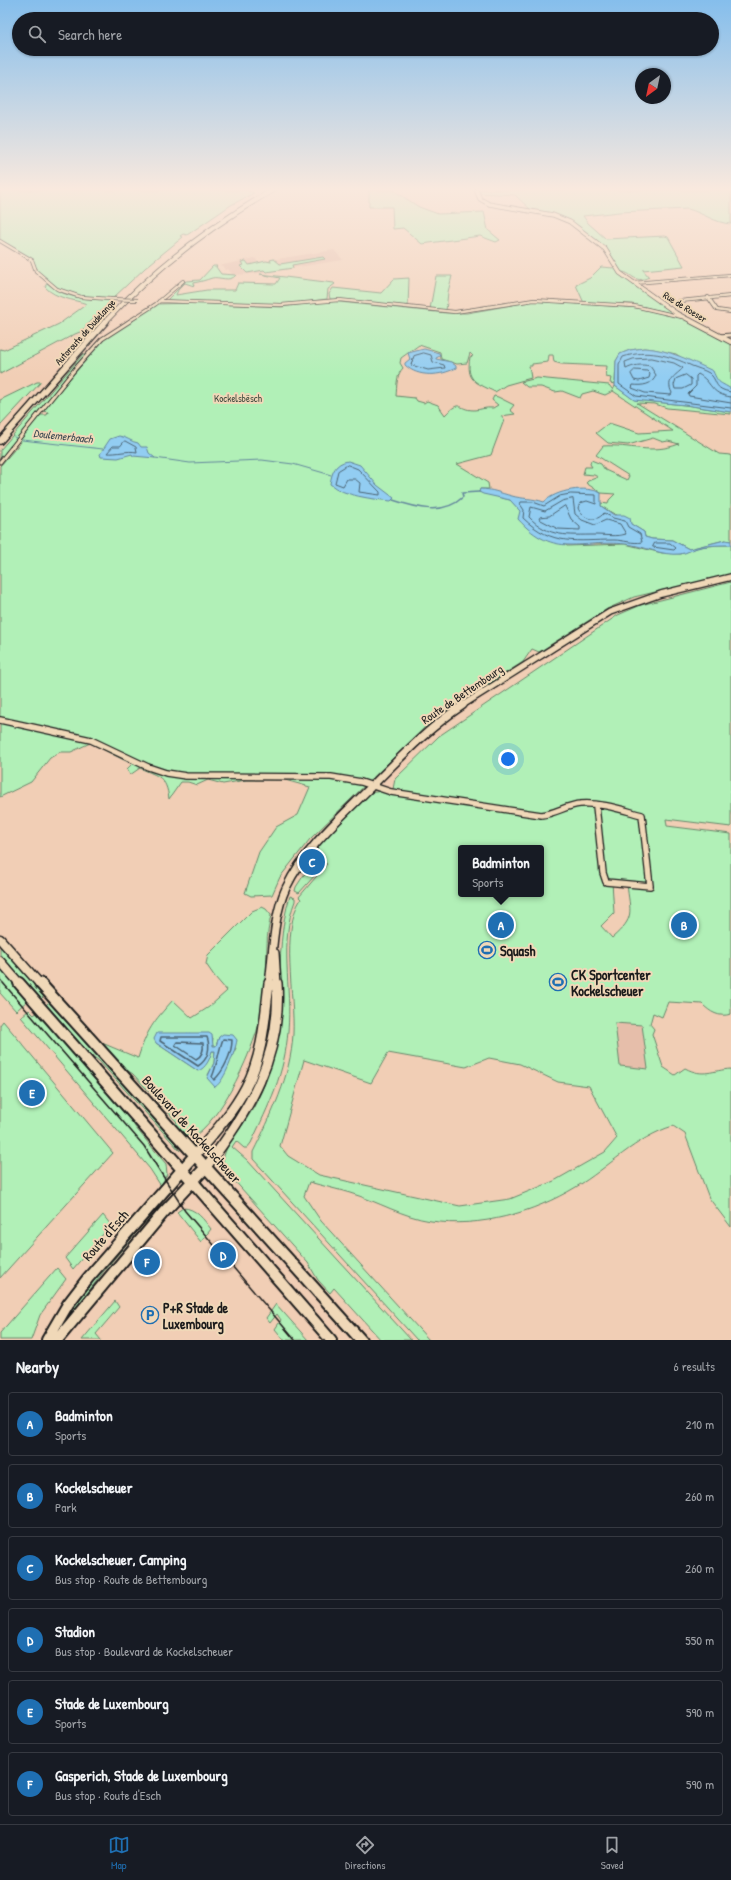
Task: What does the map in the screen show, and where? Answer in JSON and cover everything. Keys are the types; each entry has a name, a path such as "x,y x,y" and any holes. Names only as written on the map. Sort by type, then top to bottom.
{"highway":[{"name":"Autoroute de Dudelange","path":"0,435 94,328 144,278 176,253"},
{"name":"Autoroute de Dudelange","path":"0,441 95,333 152,275 180,253"}],"main road":[{"name":"Rue de Roeser","path":"607,253 618,271 634,283 684,317 731,342"},
{"name":"Route de Bettembourg","path":"195,1155 226,1119 246,1086 252,1072 262,1041 279,906 286,886 316,842 443,718 608,612 637,600 731,577"},
{"name":"Boulevard de Kockelscheuer","path":"0,939 361,1340"},
{"name":"Route de Bettembourg","path":"206,1167 230,1136 250,1106 266,1071 276,1029 277,993 274,944"},
{"path":"0,961 331,1340"},
{"name":"Route d'Esch","path":"47,1340 68,1304 88,1278 195,1155"},
{"path":"57,1340 163,1213 206,1167"}],"street":[{"path":"19,253 32,260 36,271 57,289 81,297 138,300"},
{"path":"634,283 731,275"},
{"path":"0,462 70,375 102,339 159,301 172,295 183,281"},
{"path":"172,295 183,302"},
{"path":"680,301 708,297 731,296"},
{"path":"708,297 717,310 731,312"},
{"path":"159,301 281,305 339,300 456,312 534,300 634,306 684,317"},
{"path":"719,336 731,335"},
{"path":"0,720 91,740 148,767 166,773 186,776 317,776 361,782 372,786 468,805 541,815 552,815 572,806 582,804 596,806 642,815 650,886 606,882 603,873 596,806"}],"shaded area":[{"path":"318,253 336,253 343,260 253,274 230,275 232,274 228,269 226,270 223,266 219,266 255,258 258,262"},
{"path":"615,1023 642,1025 648,1069 620,1067"}],"green space":[{"path":"19,253 164,253 113,298 78,296 62,291 35,269 32,260"},
{"path":"608,253 677,253 684,266 643,270 649,277 644,279 636,279 627,273 620,272"},
{"path":"323,257 325,259 292,265 293,268 266,272 264,270 247,273 240,266 243,265 241,262 246,261 249,265 266,261 271,262 270,260 274,259 280,264"},
{"path":"213,266 217,266 216,267 221,274 236,275 231,279 212,278 193,283 194,286 185,283 178,290 176,295 207,290 235,290 238,283 276,284 280,278 260,274 335,284 328,289 327,299 282,305 167,300 186,281 200,280"},
{"path":"601,267 614,268 674,314 631,304 584,303 576,285 590,278"},
{"path":"436,276 452,276 448,292 446,311 430,309"},
{"path":"409,278 408,307 330,299 329,294 333,288 381,293 394,279"},
{"path":"47,283 54,289 70,296 87,299 113,300 80,332 0,374 0,349 4,350 59,324 87,304 54,294 45,287"},
{"name":"Kockelsbësch","path":"330,301 446,313 467,313 535,301 640,308 685,319 731,343 731,389 720,384 676,354 644,348 630,350 620,354 616,361 615,384 610,383 611,378 606,377 607,366 561,364 554,362 553,355 549,355 548,362 532,364 532,366 529,366 531,378 506,385 495,392 477,383 471,376 469,365 470,357 473,356 470,353 467,363 457,364 441,359 440,352 419,345 401,358 400,363 403,368 398,377 396,396 415,398 417,401 424,403 427,401 438,405 445,415 457,406 469,410 493,408 498,405 492,400 494,396 514,405 510,410 515,414 501,416 504,420 491,455 457,464 488,483 489,489 480,489 479,492 510,500 521,511 567,546 625,544 662,553 681,554 699,547 731,545 731,574 634,597 607,609 539,652 532,649 523,662 438,716 423,729 310,839 280,877 272,895 251,896 245,893 259,852 276,827 298,815 310,787 285,780 246,780 223,784 208,780 197,785 188,782 181,782 169,799 164,781 160,778 140,768 130,775 127,769 132,764 90,743 71,752 60,752 50,758 31,782 0,797 0,466 21,442 20,440 39,415 47,415 48,412 42,411 99,345 106,338 158,304 191,303 281,307"},
{"path":"83,354 86,354 0,459 0,450"},
{"path":"537,378 609,385 613,390 615,386 635,400 685,405 731,412 731,414 667,408 655,404 637,403 719,454 731,455 731,541 725,540 689,549 672,540 652,539 645,537 644,532 601,506 601,503 608,504 609,500 615,494 601,493 586,483 598,477 583,474 585,467 592,467 590,464 591,460 601,464 605,470 627,480 629,476 596,455 603,446 659,449 679,444 668,441 663,442 653,438 628,445 608,443 596,433 609,423 639,433 673,431 613,391 605,395 593,391 582,394 580,398 562,391 555,392 541,387 527,387 521,382"},
{"path":"37,382 41,382 0,426 0,400"},
{"path":"731,582 731,827 666,819 667,826 731,834 731,1014 715,1014 702,1004 668,1002 662,1017 653,1013 650,1024 654,1029 652,1034 663,1067 675,1075 685,1068 698,1073 708,1073 731,1069 731,1227 709,1198 685,1134 673,1126 634,1145 588,1179 559,1196 524,1211 487,1220 450,1223 421,1219 360,1196 309,1182 304,1196 321,1221 429,1340 417,1340 253,1159 253,1152 279,1095 291,1050 293,1019 290,946 291,928 295,912 301,899 299,897 327,864 316,856 315,852 327,835 370,793 393,789 395,779 439,736 618,615 641,605","holes":["612,882 627,884 630,908 630,914 625,925 612,938 601,926 614,913","615,1023 642,1025 648,1069 620,1066","388,1053 466,1067 489,1058 520,1064 558,1082 589,1086 617,1138 605,1152 554,1181 510,1199 460,1206 319,1175 288,1156 280,1146 304,1060 371,1083"]},
{"path":"315,858 325,864 299,893 295,891 296,887"},
{"path":"290,896 295,898 295,901 290,917 287,949 289,1015 286,1046 280,1075 270,1102 251,1143 247,1148 244,1148 236,1141 232,1147 247,1160 411,1340 381,1340 334,1288 330,1293 318,1280 308,1263 224,1169 224,1155 230,1142 255,1105 266,1080 273,1058 279,1012 281,942 284,919"},
{"path":"262,907 271,915 267,938 265,997 257,1032 241,1072 220,1109 208,1124 196,1135 186,1135 176,1129 174,1126 177,1122 133,1074 122,1067 101,1046 102,1043 138,1058 144,1040 151,1027 160,1014 173,1000 192,1018 209,1007 227,991 206,964 208,955 252,911","holes":["219,1037 236,1048 220,1081 208,1075 214,1063 215,1051 212,1051 198,1071 156,1043 213,1038 212,1046 216,1046"]},
{"path":"0,944 45,995 40,1000 0,955"},
{"path":"0,966 29,999 16,1011 0,993"},
{"path":"50,1001 175,1142 180,1151 99,1061 86,1051 45,1006"},
{"path":"29,1010 34,1015 39,1011 126,1111 135,1127 166,1164 167,1174 161,1186 150,1169 21,1017"},
{"path":"3,1021 113,1153 0,1278 0,1025"},
{"path":"183,1208 196,1212 211,1229 201,1242 177,1212"},
{"path":"151,1211 153,1213 104,1271 65,1323 63,1321 77,1299"},
{"path":"103,1215 111,1225 73,1269 65,1258"},
{"path":"57,1268 66,1279 40,1315 31,1340 0,1340 0,1333"},
{"path":"115,1301 119,1307 96,1334 101,1340 82,1340"},
{"path":"276,1304 308,1340 284,1340 275,1329 281,1320 277,1314 270,1323 266,1318"}],"water":[{"path":"644,348 671,353 713,371 718,381 731,389 731,412 685,405 634,400 615,386 616,361 620,354 630,350"},
{"path":"424,349 439,353 440,356 436,359 451,362 456,366 456,368 444,373 423,374 410,369 405,365 405,363 410,359 408,353"},
{"path":"119,436 138,443 141,447 147,447 149,453 155,458 133,456 132,454 118,458 101,457 100,454 110,439"},
{"path":"348,461 360,465 377,485 394,498 391,501 359,496 342,491 330,484 337,466"},
{"path":"480,489 492,490 516,497 544,502 556,494 571,490 587,489 601,493 601,506 614,515 624,515 630,518 631,524 644,532 645,537 652,539 672,540 689,549 725,540 731,541 731,545 704,546 680,554 666,554 626,544 557,544 544,540 531,532 518,519 520,511 510,500 483,494 479,492"},
{"path":"157,1033 209,1033 212,1035 213,1046 216,1046 219,1037 223,1034 233,1035 237,1040 226,1072 219,1084 215,1087 207,1078 214,1063 215,1051 212,1051 207,1063 198,1071 156,1043 154,1039"}],"waterway":[{"name":"Doulemerbaach","path":"14,437 18,439"},
{"name":"Doulemerbaach","path":"22,440 103,449"},
{"path":"155,458 190,463 262,460 293,464 331,475"},
{"path":"393,500 411,506 430,509 447,507 463,497 462,493 479,492"}],"tram line":[{"path":"0,979 4,984"},
{"path":"3,983 144,1146 185,1211 295,1340"}],"place":[{"name":"Kockelscheuer, Camping","path":"312,862"},
{"name":"Badminton","path":"501,925"},
{"name":"Kockelscheuer","path":"684,925"},
{"name":"Squash","path":"487,950"},
{"name":"CK Sportcenter Kockelscheuer","path":"558,982"},
{"name":"Stade de Luxembourg","path":"32,1093"},
{"name":"Stadion","path":"223,1255"},
{"name":"Gasperich, Stade de Luxembourg","path":"147,1262"},
{"name":"P+R Stade de Luxembourg","path":"150,1315"}]}
